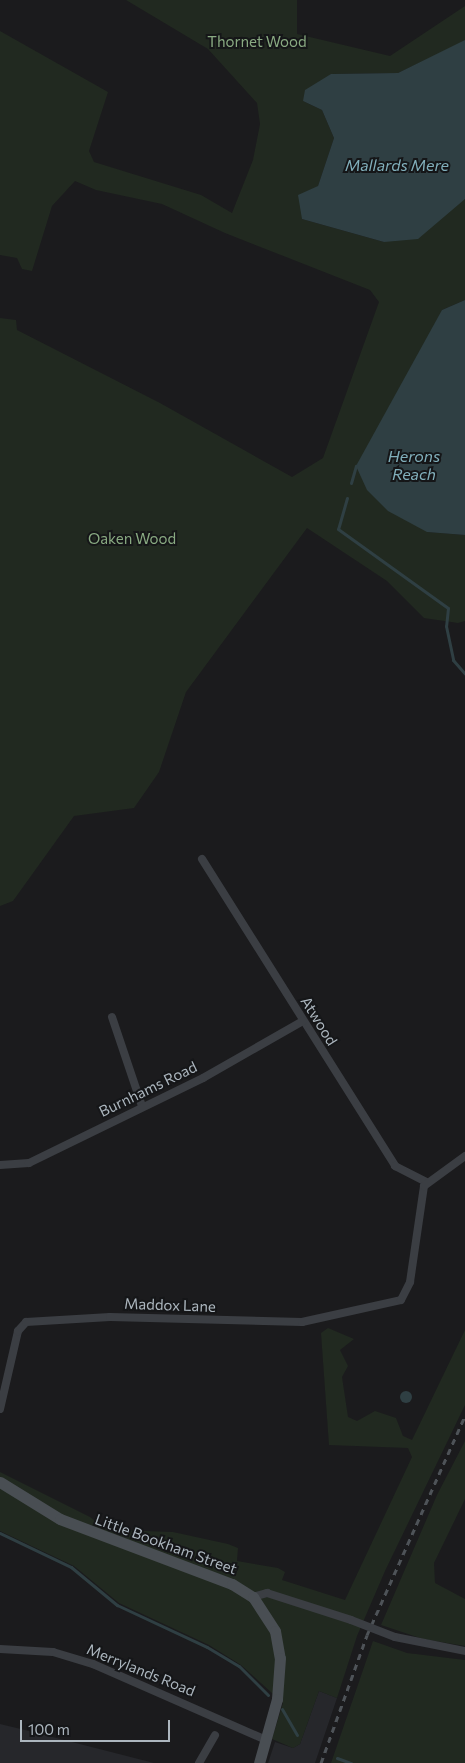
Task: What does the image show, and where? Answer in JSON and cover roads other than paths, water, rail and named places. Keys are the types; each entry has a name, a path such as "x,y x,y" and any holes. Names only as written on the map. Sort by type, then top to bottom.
{"street":[{"name":"Atwood","path":"202,860 395,1166 427,1182"},
{"path":"112,1017 142,1106"},
{"name":"Burnhams Road","path":"0,1166 26,1164 203,1078 303,1022"},
{"path":"427,1182 465,1156"},
{"name":"Maddox Lane","path":"0,1409 18,1331 26,1322 110,1317 302,1322 403,1298 410,1282 422,1195 427,1182"},
{"name":"Little Bookham Street","path":"0,1482 60,1520 232,1584 254,1597 275,1631 280,1669 277,1699 259,1763"},
{"path":"254,1597 264,1593 273,1594 395,1637 465,1651"},
{"name":"Merrylands Road","path":"0,1649 53,1652 93,1664 266,1740"},
{"path":"199,1763 215,1735"}],"water":[{"name":"Mallards Mere","path":"465,40 465,199 418,239 384,242 302,219 298,195 318,186 334,138 322,110 303,101 305,90 331,74 398,73"},
{"name":"Herons Reach","path":"465,300 465,535 427,532 388,511 367,490 356,466 442,310"},
{"path":"404,1391 408,1391 412,1397 408,1403 404,1403 400,1399 400,1395"}],"waterway":[{"path":"351,483 356,466"},
{"path":"347,498 338,529 448,608 446,626 453,660 465,674"},
{"path":"0,1533 71,1567 117,1605 207,1647 239,1666 268,1695"},
{"path":"282,1709 297,1735"},
{"path":"337,1758 351,1763"}],"railway":[{"path":"321,1763 367,1635 465,1416"}],"park label":[{"name":"Thornet Wood","path":"257,42"},
{"name":"Oaken Wood","path":"132,539"}]}
